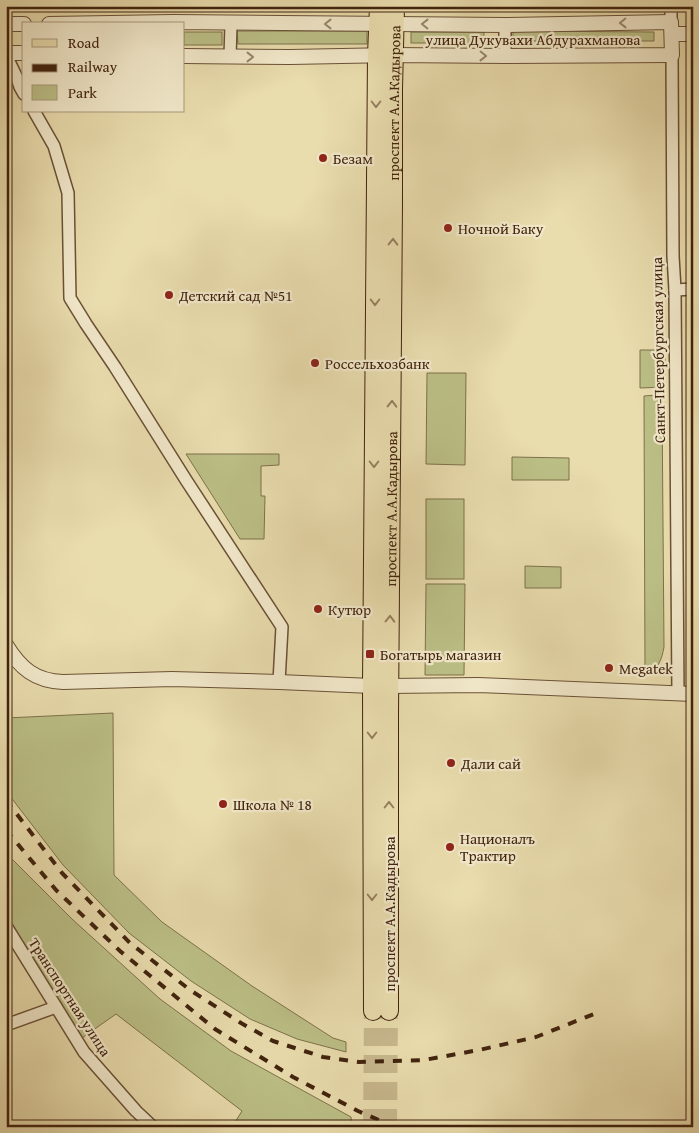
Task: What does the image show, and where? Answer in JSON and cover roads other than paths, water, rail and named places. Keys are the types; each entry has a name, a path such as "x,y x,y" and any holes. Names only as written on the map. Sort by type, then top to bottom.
{"main road":[{"name":"проспект А.А.Кадырова","path":"385,55 395,24 395,6"},
{"name":"проспект А.А.Кадырова","path":"378,15 385,55 393,222 380,686 381,1011"}],"street":[{"name":"Санкт-Петербургская улица","path":"671,6 678,694"},
{"name":"улица Дукувахи Абдурахманова","path":"185,22 231,24 378,15 395,24 671,28 693,34"},
{"path":"6,24 22,24"},
{"path":"230,57 231,24"},
{"path":"505,26 505,56"},
{"path":"22,53 6,54 22,90"},
{"name":"улица Дукувахи Абдурахманова","path":"185,56 672,55"},
{"path":"35,112 54,146 68,193 70,298 282,627 279,682"},
{"path":"675,290 693,289"},
{"path":"6,645 13,656 28,671 49,682 172,679 380,686 478,685 693,694"},
{"name":"Транспортная улица","path":"6,926 84,1052 136,1111 153,1127"},
{"path":"6,1025 56,1007"}],"tunnel":[{"path":"372,1127 373,1011"},
{"path":"388,1127 389,1011"}],"railway":[{"path":"6,800 62,873 130,943 190,990 273,1041 323,1057 359,1062 424,1060 536,1037 599,1012"},
{"path":"6,830 56,890 120,951 215,1029 293,1077 358,1111 395,1127"}],"place":[{"name":"Безам","path":"323,158"},
{"name":"Ночной Баку","path":"448,228"},
{"name":"Детский сад №51","path":"169,295"},
{"name":"Россельхозбанк","path":"315,363"},
{"name":"Кутюр","path":"318,609"},
{"name":"Богатырь магазин","path":"370,654"},
{"name":"Megatek","path":"609,668"},
{"name":"Дали сай","path":"451,763"},
{"name":"Школа № 18","path":"223,804"},
{"name":"Националъ Трактир","path":"450,847"}]}
